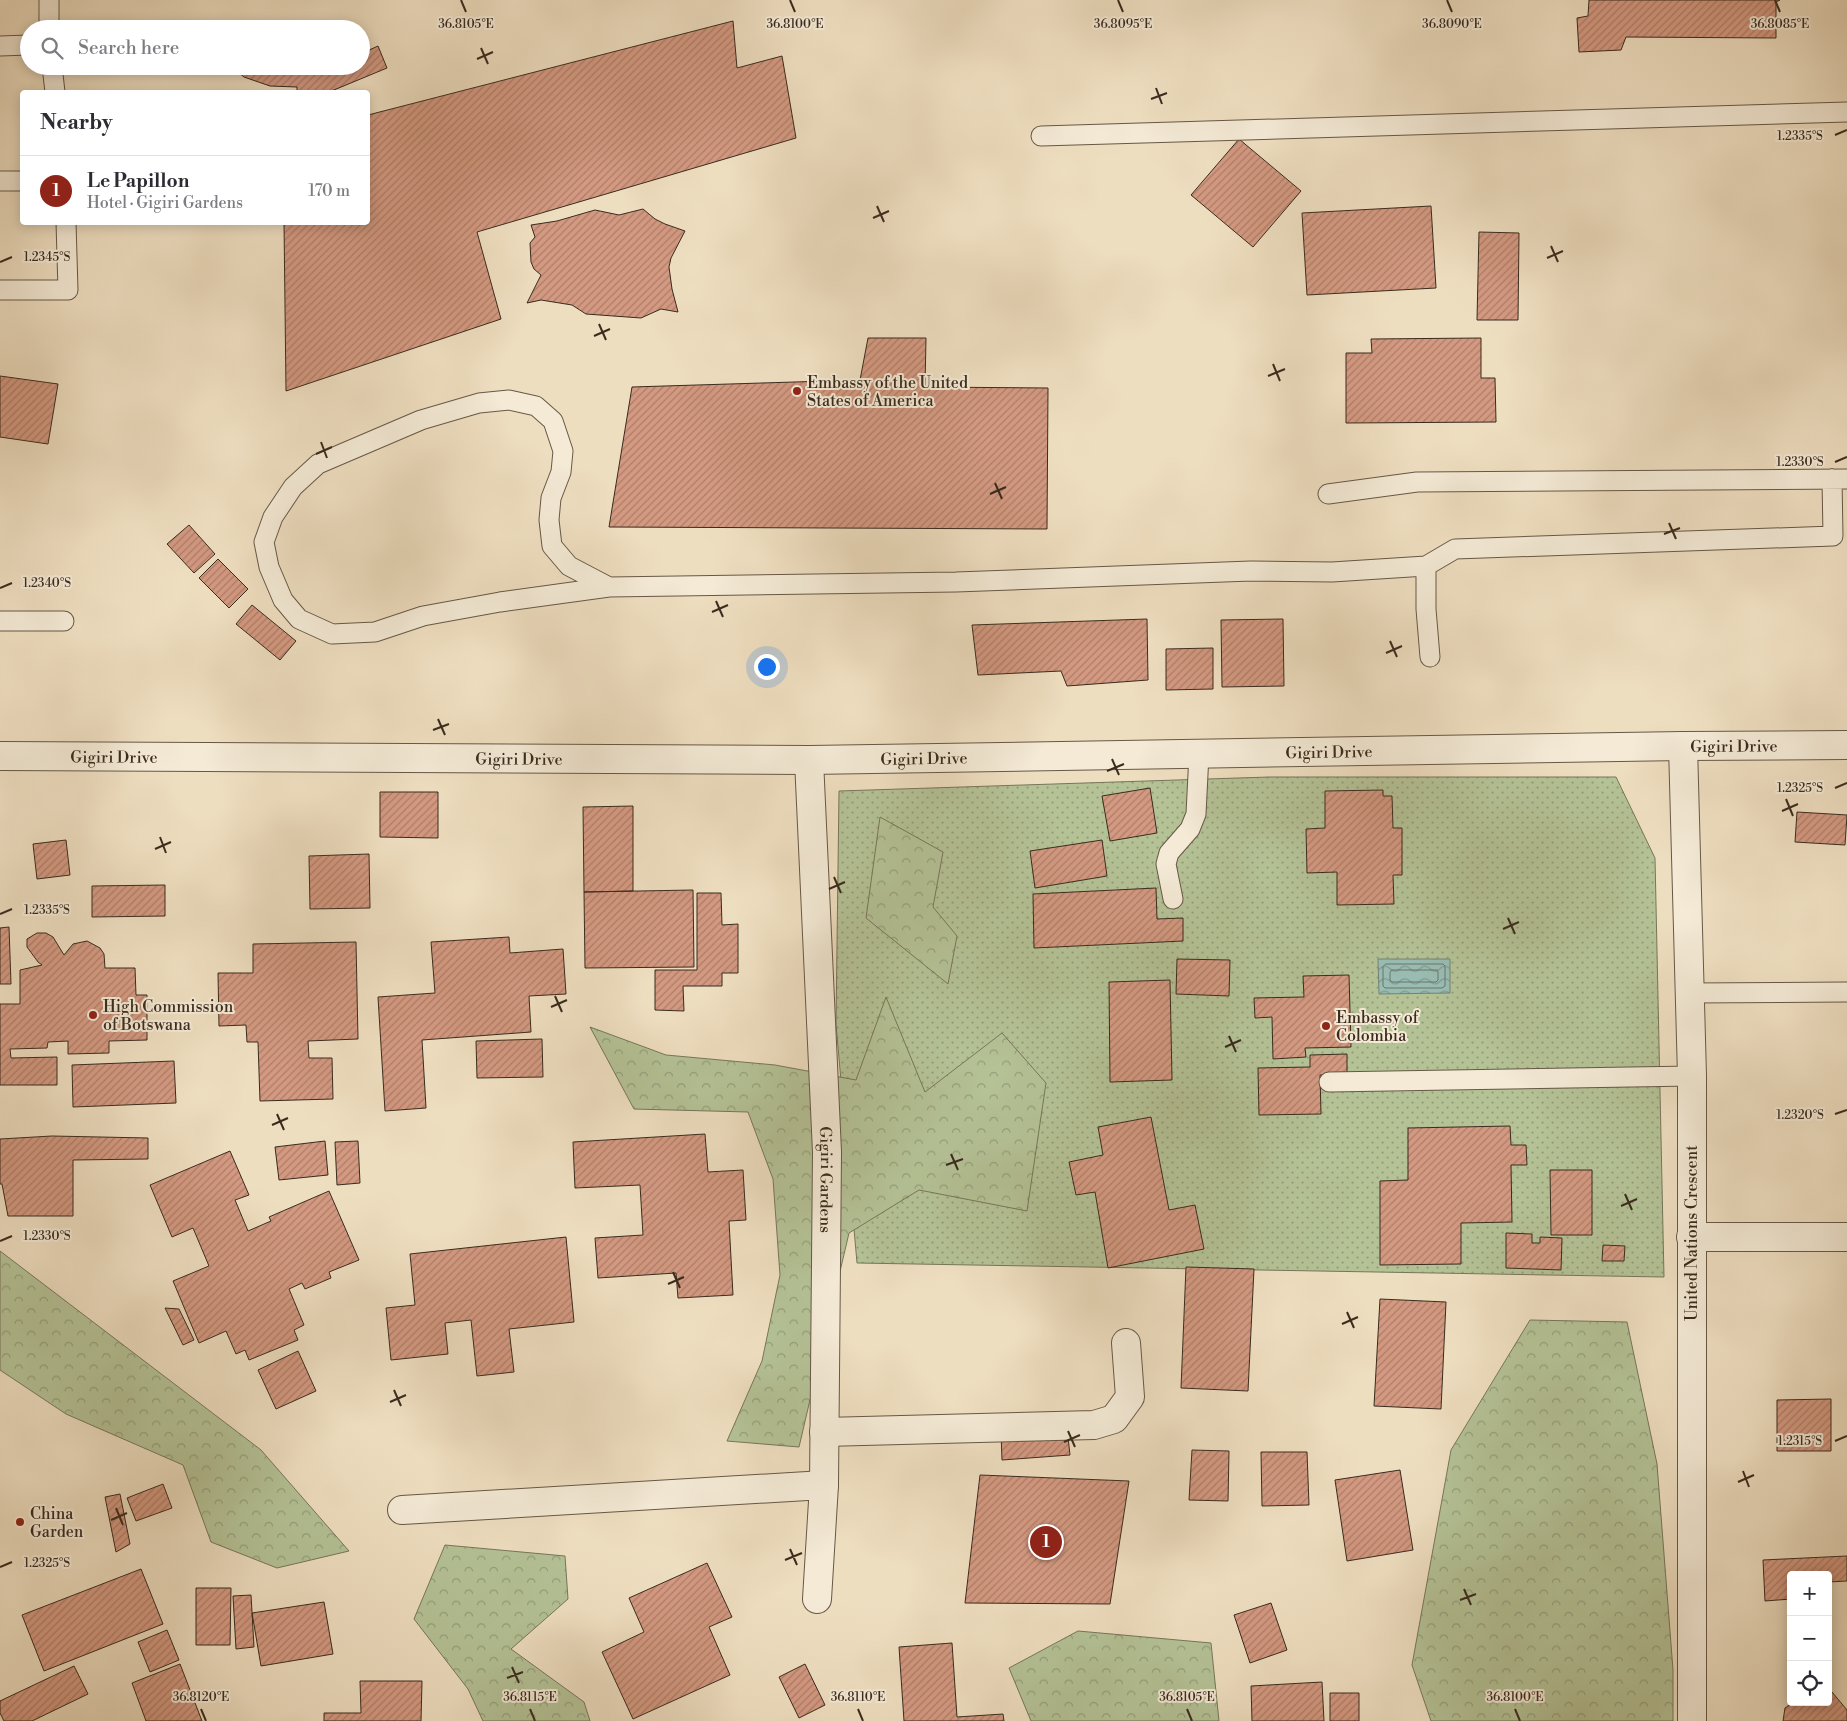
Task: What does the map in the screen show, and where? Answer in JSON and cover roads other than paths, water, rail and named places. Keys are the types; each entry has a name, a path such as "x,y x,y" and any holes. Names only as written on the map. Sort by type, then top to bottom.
{"street":[{"name":"Gigiri Drive","path":"0,756 809,760 1847,745"},
{"name":"United Nations Crescent","path":"1683,746 1688,993 1692,1076 1692,1721"},
{"name":"Gigiri Gardens","path":"809,760 827,1152 824,1485 817,1599"},
{"path":"1691,1237 1847,1237"},
{"path":"824,1432 1094,1425 1114,1419 1130,1397 1126,1343"},
{"path":"402,1510 824,1485"}],"lane":[{"path":"50,0 50,20"},
{"path":"0,46 20,45"},
{"path":"53,75 55,90"},
{"path":"1041,136 1847,112"},
{"path":"0,181 20,181"},
{"path":"0,290 68,290 66,225"},
{"path":"609,587 569,566 552,546 549,520 551,498 561,472 563,451 553,421 536,406 509,400 479,403 422,420 318,464 293,487 273,517 264,542 269,567 283,600 299,619 332,634 375,632 433,614 500,602 609,587 956,582 1251,571 1332,572 1426,566 1455,549 1833,536 1839,479 1418,482 1328,494"},
{"path":"1426,566 1426,609 1430,657"},
{"path":"0,622 64,621"},
{"path":"1173,899 1166,864 1170,853 1190,829 1196,814 1199,754"},
{"path":"1688,993 1847,992"},
{"path":"1329,1082 1692,1076"}],"water":[{"path":"1378,959 1450,959 1450,993 1379,994"}],"place":[{"name":"Embassy of the United States of America","path":"797,391"},
{"name":"High Commission of Botswana","path":"93,1015"},
{"name":"Embassy of Colombia","path":"1326,1026"},
{"name":"China Garden","path":"20,1522"},
{"name":"Le Papillon","path":"1046,1542"}]}
